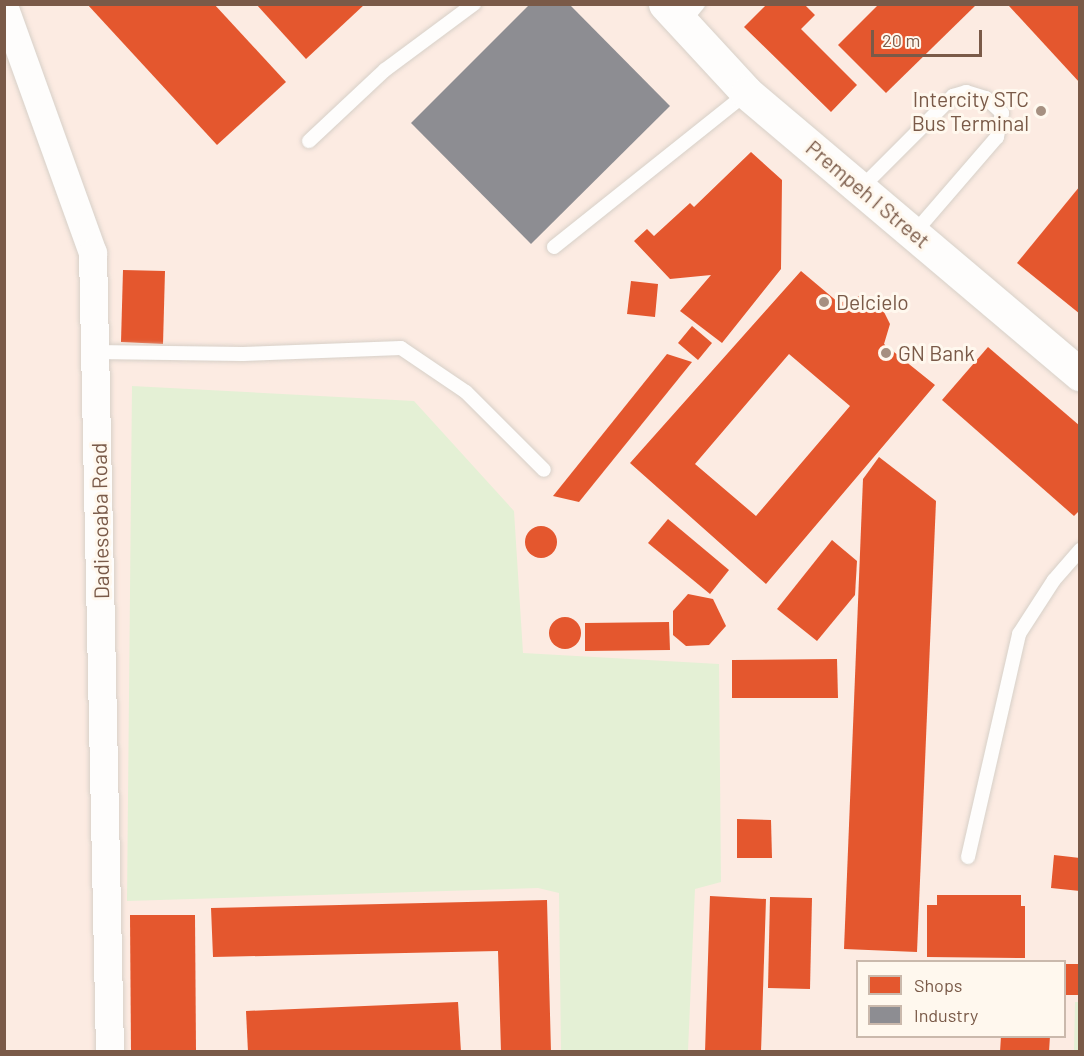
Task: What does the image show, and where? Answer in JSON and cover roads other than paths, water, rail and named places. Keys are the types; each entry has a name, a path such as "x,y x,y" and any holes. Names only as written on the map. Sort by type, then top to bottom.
{"main road":[{"name":"Prempeh I Street","path":"681,11 747,93 862,187 1080,374"}],"street":[{"name":"Dadiesoaba Road","path":"4,6 93,253 110,1052"}],"lane":[{"path":"309,141 385,70 474,4"},
{"path":"862,187 952,96 966,92 986,98 1002,113 997,138 914,233"},
{"path":"554,247 747,93"},
{"path":"96,352 243,354 401,348 466,392 544,470"},
{"path":"968,856 1019,634 1054,580 1080,550"}],"place":[{"name":"Intercity STC Bus Terminal","path":"1041,111"},
{"name":"Delcielo","path":"824,302"},
{"name":"GN Bank","path":"886,353"}]}
